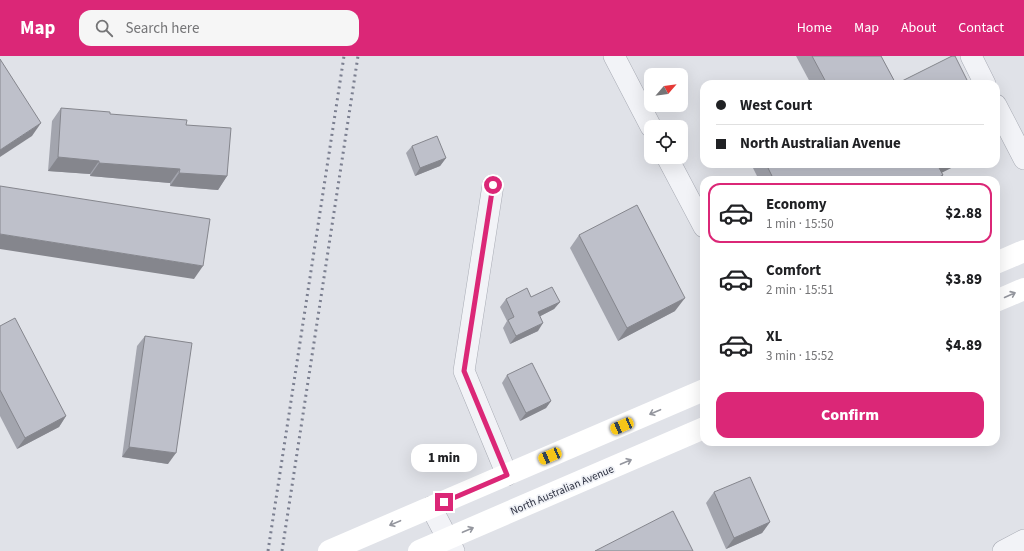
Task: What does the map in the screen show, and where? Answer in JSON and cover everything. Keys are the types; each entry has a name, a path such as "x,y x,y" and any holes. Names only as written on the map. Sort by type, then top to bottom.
{"main road":[{"path":"1000,261 1024,251"},
{"path":"1000,299 1024,289"},
{"path":"337,549 700,392"},
{"path":"680,401 700,430"},
{"name":"North Australian Avenue","path":"419,551 451,545 700,430"}],"street":[{"path":"614,56 647,120"},
{"path":"971,56 983,80"},
{"path":"1000,113 1024,159"},
{"path":"671,164 700,219"},
{"path":"493,185 464,371 507,475"},
{"path":"431,507 451,545"},
{"path":"1003,551 1024,540"}],"building":[{"path":"812,56 881,56 894,80 825,80"},
{"path":"952,56 955,56 967,80 904,80"},
{"path":"0,59 41,123 0,150"},
{"path":"61,108 110,112 110,114 187,120 186,125 231,128 227,176 179,173 180,169 99,163 99,161 58,157"},
{"path":"437,136 446,158 420,168 412,146"},
{"path":"768,168 939,168 943,175 941,176 772,176"},
{"path":"0,186 210,219 203,266 0,234"},
{"path":"637,205 685,298 627,328 579,235"},
{"path":"552,287 560,302 538,312 543,323 516,336 508,320 514,317 506,299 527,288 531,297"},
{"path":"15,318 66,416 25,438 0,390 0,326"},
{"path":"145,336 192,343 176,453 129,447"},
{"path":"532,363 551,401 526,413 507,375"},
{"path":"750,477 770,522 734,538 714,492"},
{"path":"673,511 693,551 595,551"}],"railway":[{"path":"268,551 344,56"},
{"path":"282,551 358,56"}],"route":[{"path":"444,502 507,475 464,371 493,185"}]}
